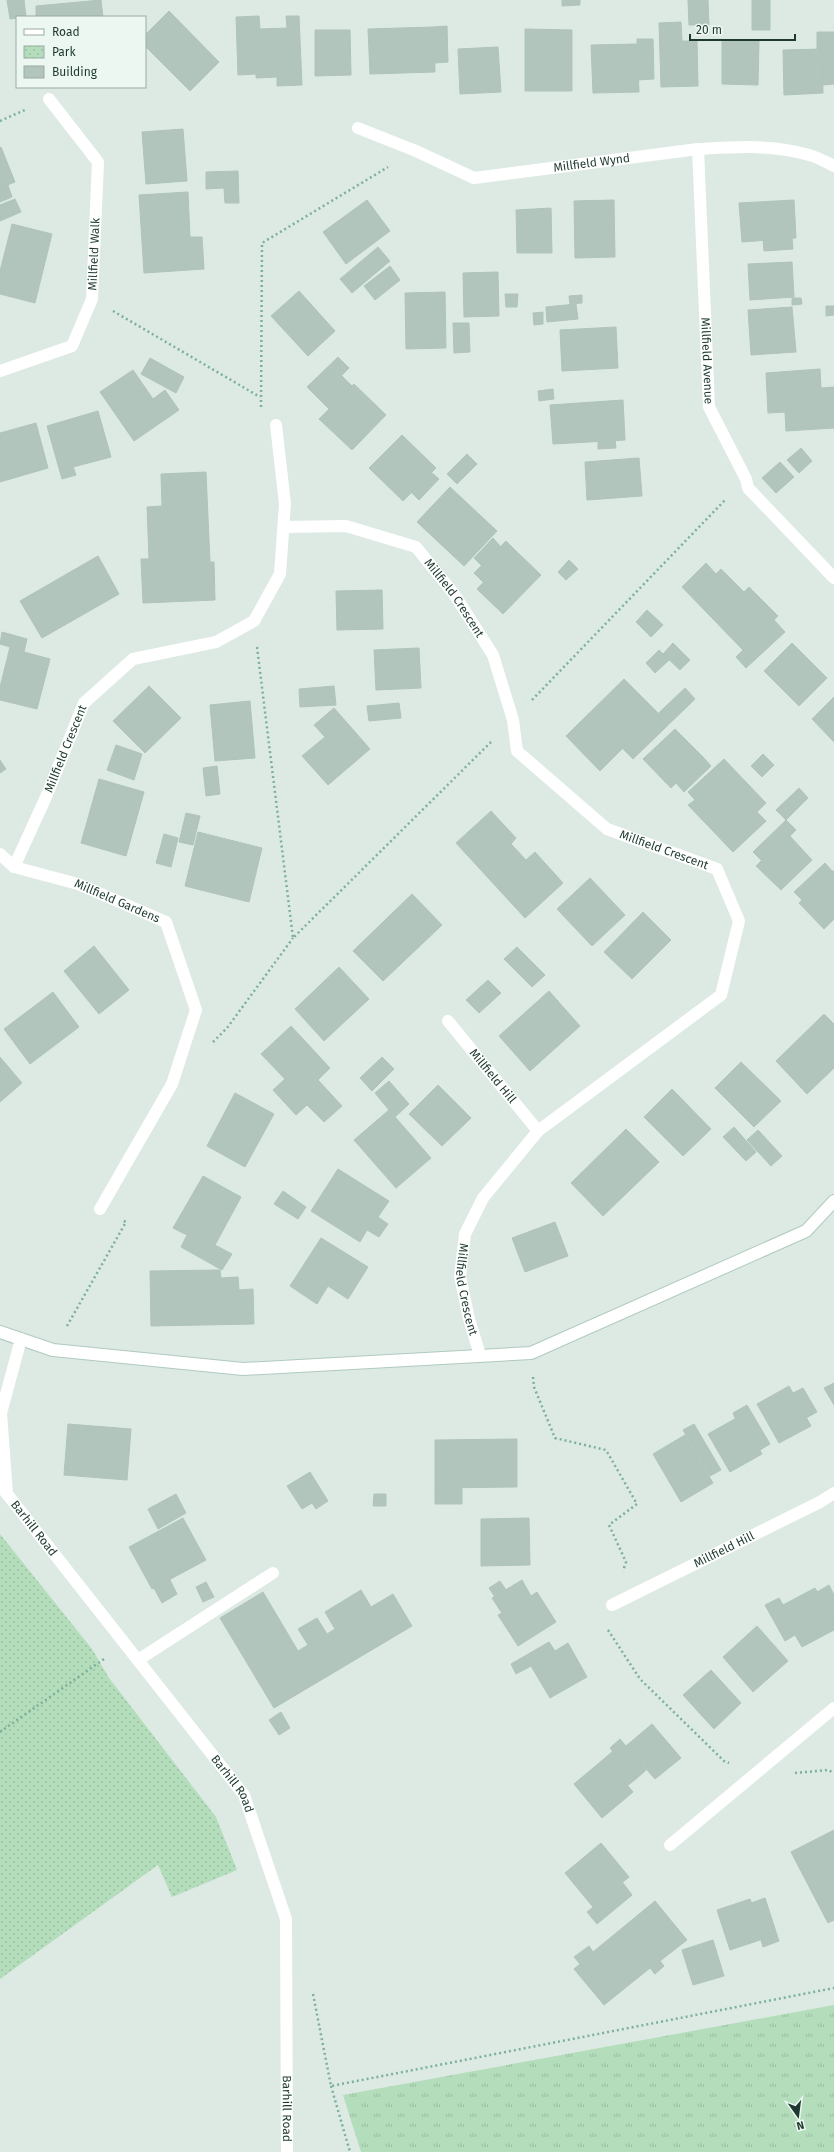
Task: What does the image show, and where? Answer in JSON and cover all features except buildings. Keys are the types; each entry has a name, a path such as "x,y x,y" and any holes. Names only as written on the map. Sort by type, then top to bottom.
{"street":[{"name":"Millfield Walk","path":"0,371 72,346 92,299 98,162 49,99"},
{"name":"Millfield Wynd","path":"358,128 416,151 474,178 698,149 770,148 809,155 834,166"},
{"name":"Millfield Avenue","path":"698,149 710,406 746,480 748,488 834,578"},
{"path":"254,621 280,574 285,504 276,425"},
{"name":"Millfield Crescent","path":"284,527 346,526 416,547 454,594 493,655 513,720 517,751 607,829 717,869 739,921 722,995 538,1131 483,1198 465,1234 460,1276 469,1319 480,1355"},
{"name":"Millfield Crescent","path":"14,867 46,797 84,703 133,660 216,642 254,621"},
{"name":"Millfield Gardens","path":"0,854 14,867 78,884 166,922 196,1010 172,1084 100,1209"},
{"name":"Millfield Hill","path":"448,1021 538,1131"},
{"path":"0,1332 53,1350 243,1369 530,1352 806,1231 834,1201"},
{"path":"4,1490 1,1413 21,1339"},
{"name":"Barhill Road","path":"4,1490 244,1795 286,1919 287,2152"},
{"name":"Millfield Hill","path":"612,1605 820,1502 834,1493"},
{"path":"138,1660 273,1573"},
{"path":"670,1845 834,1708"}],"path":[{"path":"0,121 49,99"},
{"path":"261,410 260,397 263,332 262,243 416,151"},
{"path":"92,299 260,397"},
{"path":"210,1045 227,1028 293,938 513,720 746,480"},
{"path":"254,621 293,938"},
{"path":"53,1350 126,1222 100,1209"},
{"path":"0,1732 126,1644"},
{"path":"331,2086 834,1988"},
{"path":"313,1993 331,2086 350,2152"}],"green space":[{"path":"0,1534 92,1649 109,1678 216,1817 237,1870 172,1897 158,1865 0,1979"},
{"path":"834,2005 834,2152 361,2152 343,2095"}]}
